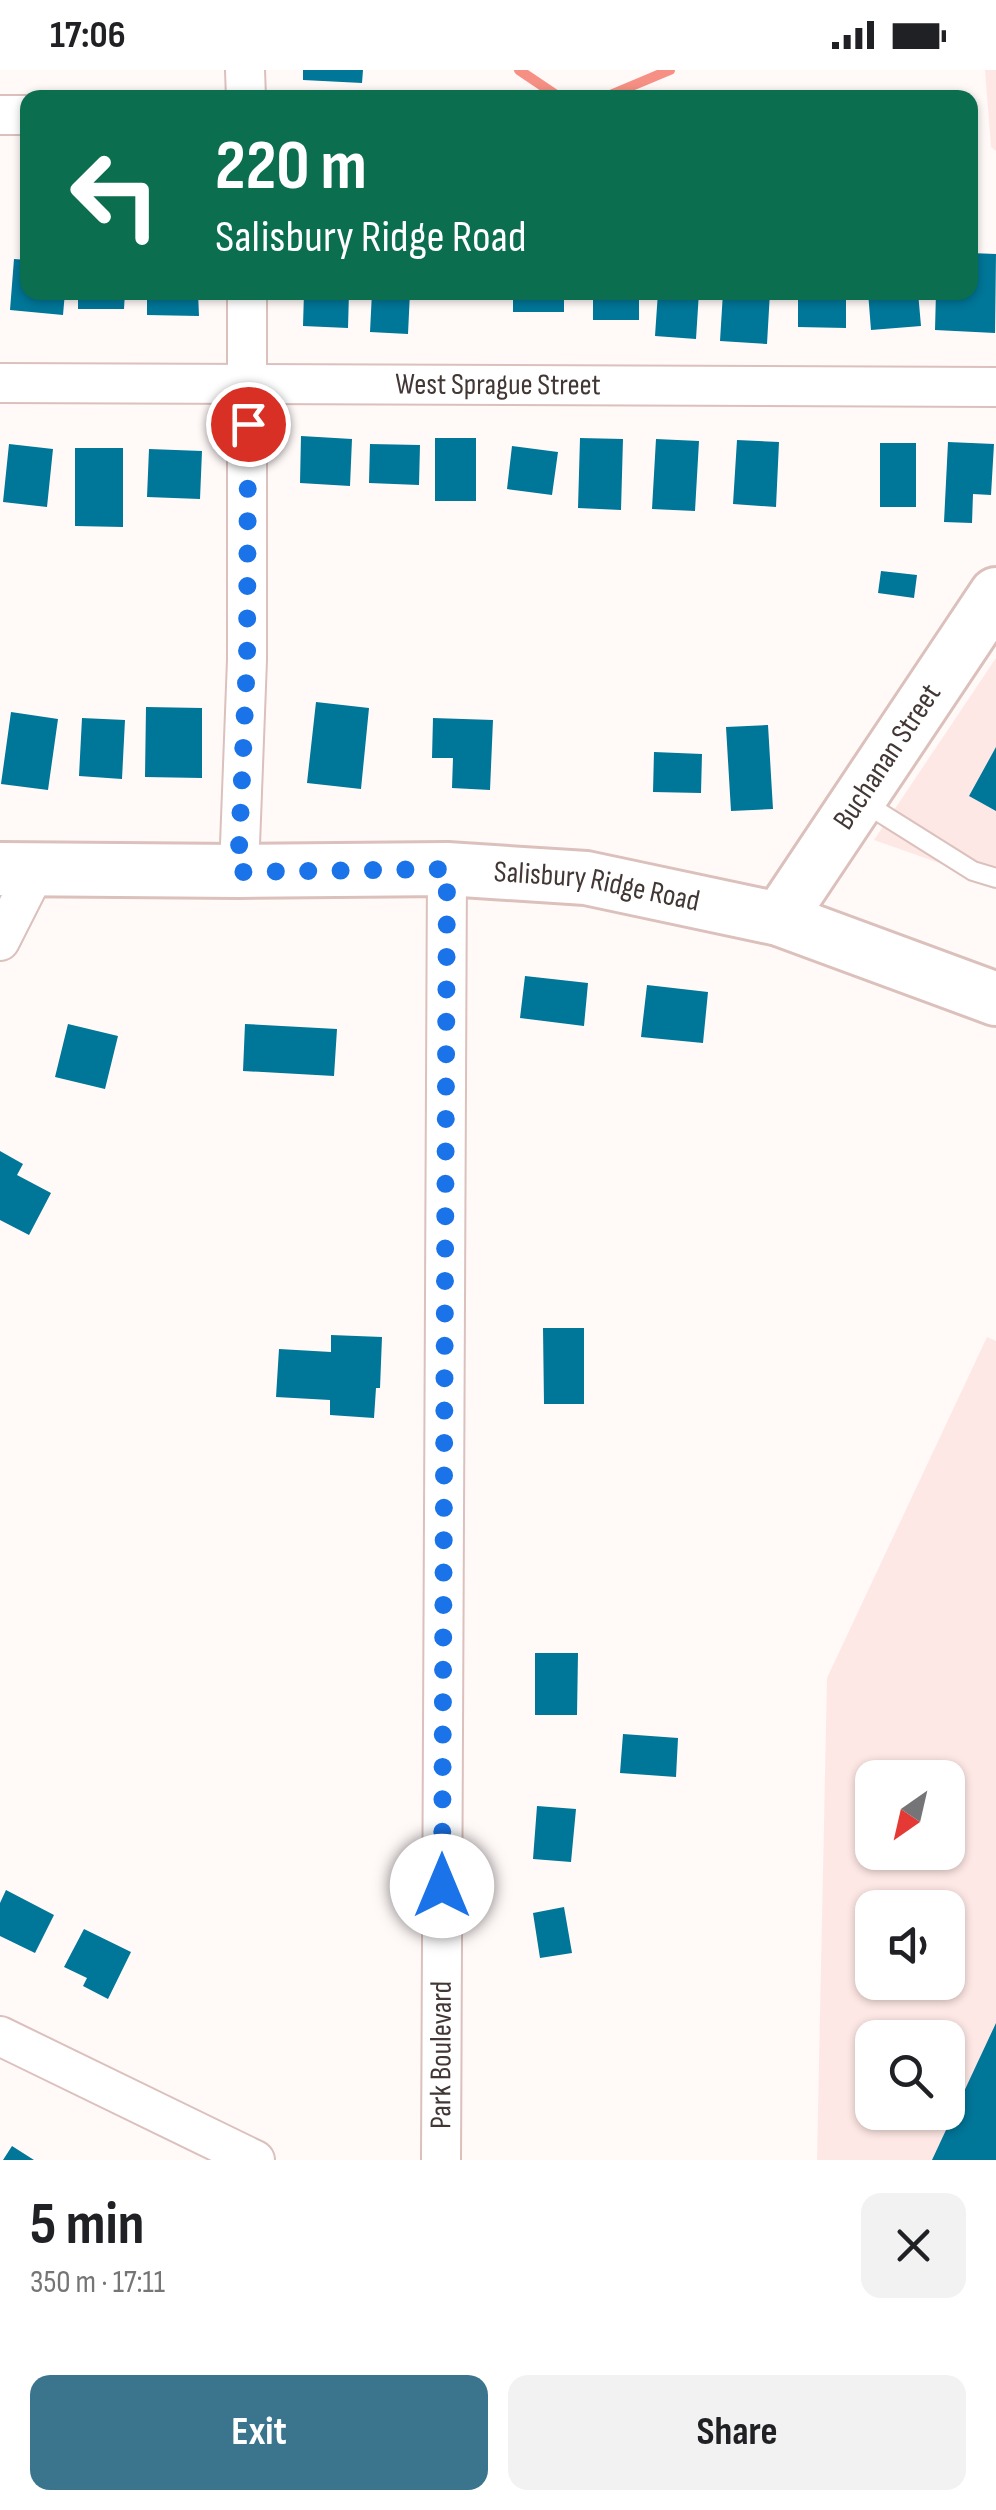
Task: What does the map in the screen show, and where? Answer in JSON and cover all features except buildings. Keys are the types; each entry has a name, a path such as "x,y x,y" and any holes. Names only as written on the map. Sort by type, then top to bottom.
{"street":[{"path":"238,872 247,660 247,300"},
{"name":"West Sprague Street","path":"0,383 996,386"},
{"name":"Buchanan Street","path":"778,919 996,594"},
{"path":"0,941 18,869"},
{"name":"Salisbury Ridge Road","path":"18,869 447,869 586,878 778,919 996,1000"},
{"name":"Park Boulevard","path":"441,2160 447,869"},
{"path":"0,2036 256,2160"}],"lane":[{"path":"858,800 973,870 996,878"}],"shaded area":[{"path":"985,70 996,70 996,151 991,147"},
{"path":"996,658 996,883 874,840"},
{"path":"987,1337 996,1341 996,2160 817,2160 827,1678"}],"waterway":[{"path":"519,70 549,90"},
{"path":"622,90 670,70"}],"route":[{"path":"248,424 247,660 238,872 447,869 442,1886"}]}
